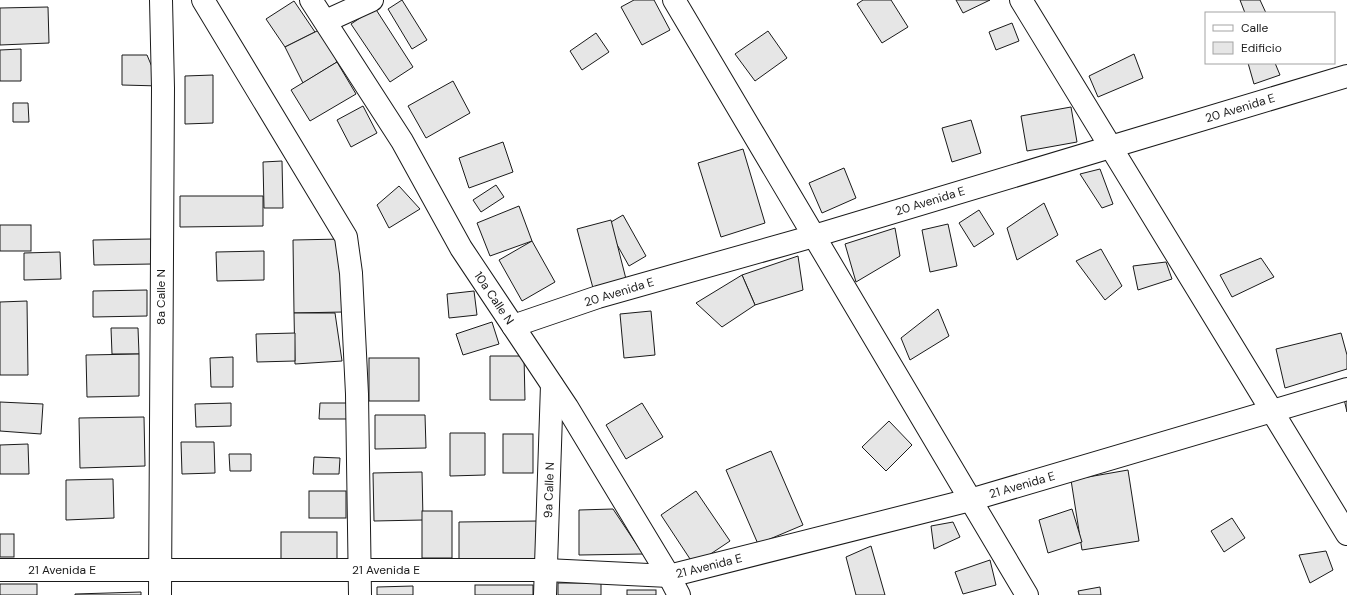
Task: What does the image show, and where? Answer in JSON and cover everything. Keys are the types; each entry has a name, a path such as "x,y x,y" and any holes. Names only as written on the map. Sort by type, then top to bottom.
{"street":[{"name":"8a Calle N","path":"160,595 163,96 161,0"},
{"path":"203,0 346,237 351,273 357,394 360,595"},
{"name":"10a Calle N","path":"311,0 326,21 402,141 461,248 552,385 669,576 679,595"},
{"path":"326,21 372,0"},
{"path":"674,0 1027,595"},
{"path":"1022,0 1110,147 1347,534"},
{"name":"20 Avenida E","path":"513,326 598,297 814,236 1347,76"},
{"name":"9a Calle N","path":"545,595 552,385"},
{"name":"21 Avenida E","path":"0,570 546,570 669,576 970,500 1347,389"}],"building":[{"path":"402,0 427,40 412,49 388,9"},
{"path":"634,0 654,0 670,30 642,45 621,7"},
{"path":"863,0 891,0 908,27 882,43 857,4"},
{"path":"956,0 990,0 963,13"},
{"path":"1240,0 1260,0 1266,12 1245,12"},
{"path":"294,1 315,32 285,47 266,19"},
{"path":"48,7 49,43 0,45 0,8"},
{"path":"375,8 413,67 390,82 351,24"},
{"path":"1012,23 1019,41 996,50 989,32"},
{"path":"323,28 337,62 303,83 285,47"},
{"path":"768,31 787,58 755,81 735,54"},
{"path":"596,33 609,52 582,70 570,51"},
{"path":"21,49 21,81 0,81 0,50"},
{"path":"1134,54 1143,78 1098,97 1089,76"},
{"path":"122,55 147,55 160,86 122,85"},
{"path":"337,62 356,94 310,121 291,90"},
{"path":"1248,64 1275,64 1280,75 1254,84"},
{"path":"213,75 213,123 185,124 185,76"},
{"path":"453,81 470,113 426,138 408,106"},
{"path":"13,103 28,103 29,122 13,122"},
{"path":"363,106 377,133 351,147 337,120"},
{"path":"1071,107 1077,142 1027,151 1021,116"},
{"path":"971,120 981,153 952,162 942,128"},
{"path":"503,142 513,172 469,188 459,158"},
{"path":"743,149 765,223 721,237 698,163"},
{"path":"282,161 283,208 264,208 263,162"},
{"path":"844,168 856,198 822,213 809,183"},
{"path":"1100,169 1113,204 1102,208 1080,174"},
{"path":"496,185 504,197 481,212 473,200"},
{"path":"399,186 420,209 389,228 377,205"},
{"path":"180,196 263,196 263,226 180,227"},
{"path":"1044,203 1058,235 1017,260 1007,228"},
{"path":"519,206 532,241 490,256 477,223"},
{"path":"979,210 994,234 974,247 959,223"},
{"path":"623,215 646,256 629,266 606,225"},
{"path":"611,220 626,279 593,288 577,229"},
{"path":"948,224 957,266 930,272 922,230"},
{"path":"0,225 31,225 31,251 0,251"},
{"path":"895,228 900,256 856,282 845,244"},
{"path":"151,239 152,264 94,265 93,240"},
{"path":"342,239 343,312 294,313 293,240"},
{"path":"532,241 555,282 522,301 499,260"},
{"path":"1101,249 1122,286 1105,300 1076,261"},
{"path":"264,251 264,280 217,281 216,252"},
{"path":"60,252 61,279 24,280 24,253"},
{"path":"798,256 803,290 755,305 742,275"},
{"path":"1261,258 1274,277 1232,297 1220,275"},
{"path":"1166,262 1172,279 1138,290 1133,266"},
{"path":"742,275 755,305 722,327 696,303"},
{"path":"147,290 147,316 93,317 93,291"},
{"path":"474,291 477,315 449,318 447,294"},
{"path":"27,301 28,375 0,375 0,302"},
{"path":"938,309 949,336 910,360 901,338"},
{"path":"651,311 655,355 624,358 620,314"},
{"path":"294,313 335,313 342,361 295,364"},
{"path":"492,322 499,344 463,355 456,334"},
{"path":"111,328 138,328 139,354 112,354"},
{"path":"295,333 295,361 257,362 256,334"},
{"path":"1341,333 1347,355 1347,369 1285,388 1276,349"},
{"path":"139,354 139,396 87,397 86,355"},
{"path":"490,356 524,356 525,400 490,400"},
{"path":"233,357 233,387 211,387 210,358"},
{"path":"369,358 419,358 419,401 369,401"},
{"path":"1347,397 1347,412 1344,399"},
{"path":"0,402 43,404 41,434 0,431"},
{"path":"231,403 231,426 196,427 195,404"},
{"path":"320,403 347,403 347,419 319,419"},
{"path":"642,403 663,437 626,459 606,425"},
{"path":"375,415 425,415 426,448 375,449"},
{"path":"144,417 145,466 80,468 79,418"},
{"path":"889,421 912,445 886,471 862,447"},
{"path":"450,433 485,433 485,475 450,476"},
{"path":"503,434 533,434 533,473 503,473"},
{"path":"181,442 214,442 215,473 182,474"},
{"path":"28,444 29,474 0,474 0,445"},
{"path":"771,451 803,525 758,544 726,470"},
{"path":"229,454 251,454 251,471 230,471"},
{"path":"314,457 340,458 339,474 313,474"},
{"path":"1128,470 1139,541 1082,550 1071,480"},
{"path":"422,472 423,520 374,521 373,473"},
{"path":"113,479 114,518 66,520 66,480"},
{"path":"309,491 346,491 346,518 309,518"},
{"path":"696,491 730,541 694,565 661,515"},
{"path":"613,509 643,554 579,555 579,510"},
{"path":"1072,509 1082,542 1048,553 1039,520"},
{"path":"422,511 452,511 452,558 422,558"},
{"path":"1232,518 1245,538 1224,552 1211,531"},
{"path":"538,521 538,560 459,560 459,522"},
{"path":"953,522 960,537 934,549 931,526"},
{"path":"281,532 337,532 337,562 281,562"},
{"path":"0,534 14,534 14,557 0,557"},
{"path":"871,546 885,595 856,595 846,557"},
{"path":"1326,551 1333,570 1310,583 1299,555"},
{"path":"990,560 996,585 963,594 955,572"},
{"path":"558,583 601,583 601,595 558,595"},
{"path":"0,584 37,584 37,595 0,595"},
{"path":"475,585 533,585 533,595 475,595"},
{"path":"413,586 413,595 377,595 377,587"},
{"path":"1100,587 1101,595 1079,595 1078,591"},
{"path":"627,590 656,590 656,595 627,595"},
{"path":"141,592 141,595 75,595 75,594"}]}
